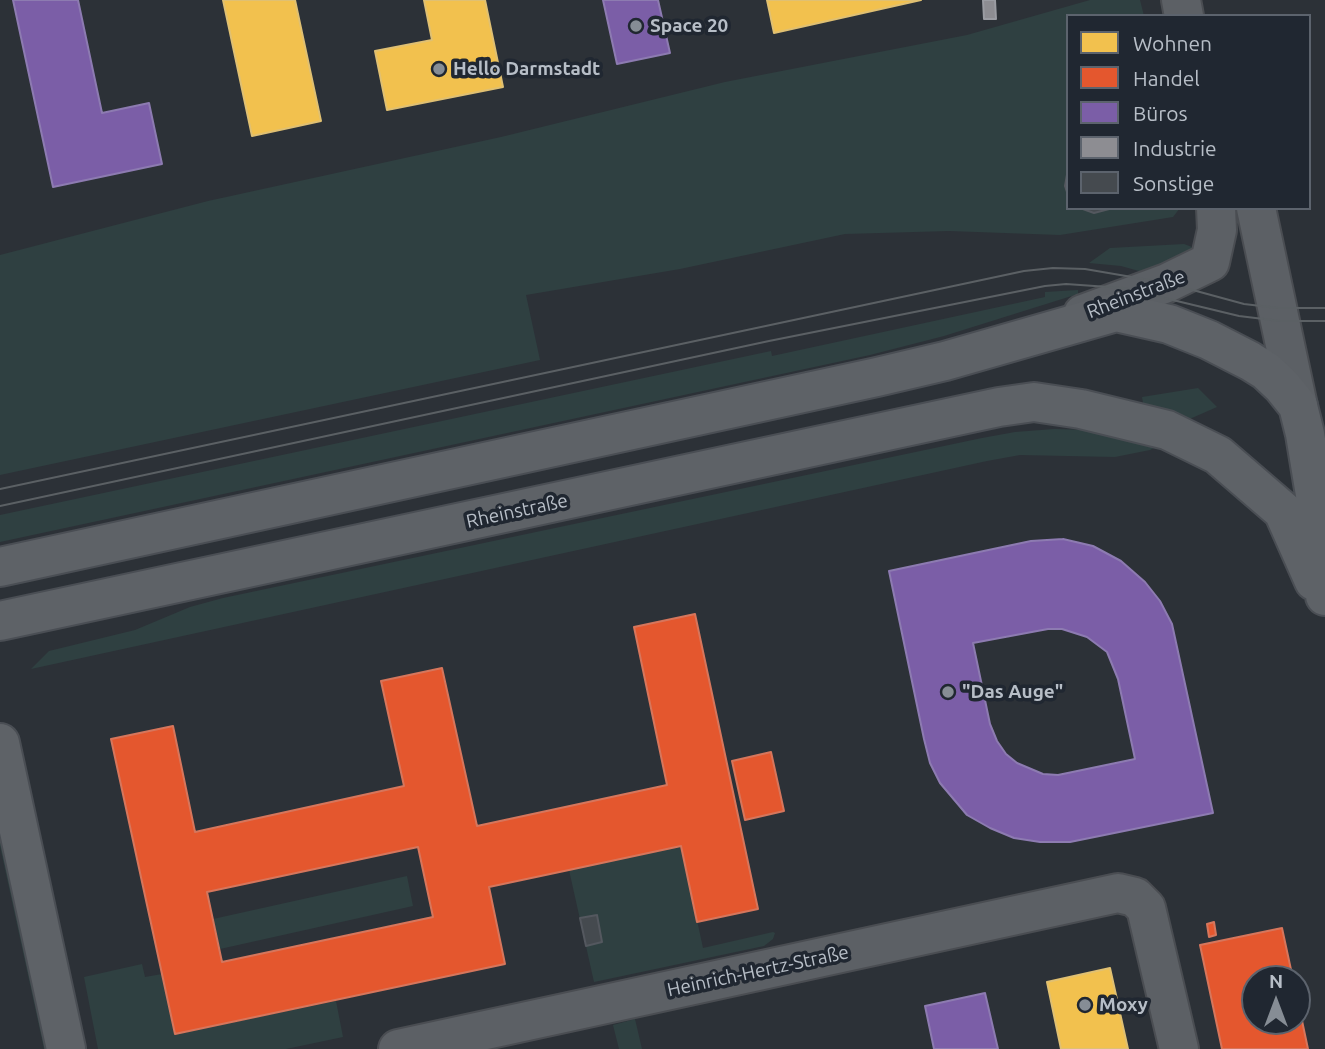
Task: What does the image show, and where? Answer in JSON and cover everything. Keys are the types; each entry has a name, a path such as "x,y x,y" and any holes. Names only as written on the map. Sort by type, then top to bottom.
{"main road":[{"name":"Rheinstraße","path":"0,567 877,377 1116,312 1169,324 1250,361 1282,386 1298,406"},
{"name":"Rheinstraße","path":"0,621 999,407 1034,402 1103,414 1167,430 1218,455 1283,512 1325,613"},
{"path":"1298,406 1317,505 1325,596"},
{"path":"0,743 66,1049"}],"street":[{"path":"1256,210 1298,406"},
{"name":"Rheinstraße","path":"1029,336 1202,268 1210,262 1217,219"},
{"name":"Heinrich-Hertz-Straße","path":"398,1049 1118,893 1135,897 1146,908 1179,1049"}],"shaded area":[{"path":"1090,0 1140,0 1144,14 1066,14 1066,210 1178,210 1173,217 1060,235 949,231 845,234 680,269 526,295 540,360 0,475 0,255 208,201 501,137 725,82 967,35"},
{"path":"1184,244 1192,247 1184,258 1146,273 1121,266 1089,263 1110,248"},
{"path":"1078,290 1078,294 944,336 870,355 0,542 0,515 771,351 772,356 1045,297 1045,292"},
{"path":"1198,388 1217,407 1185,421 1144,409 1142,397"},
{"path":"1054,429 1092,430 1161,444 1150,450 1115,457 1020,455 987,461 31,669 49,651 135,630 190,607 223,598 982,438"},
{"path":"0,799 54,1049 44,1049 0,846"},
{"path":"681,846 703,948 775,933 773,939 764,946 594,982 569,870","holes":["597,915 602,942 587,946"]},
{"path":"407,876 413,906 220,949 213,919"},
{"path":"142,964 145,977 162,974 175,1034 336,1001 343,1037 286,1049 98,1049 84,977"},
{"path":"635,1019 642,1049 619,1049 613,1025"}],"building: Wohnen":[{"path":"223,0 295,0 321,121 252,136"},
{"name":"Hello Darmstadt","path":"424,0 485,0 503,87 387,110 375,51 432,40"},
{"path":"767,0 921,0 774,33"},
{"name":"Moxy","path":"1110,968 1128,1049 1061,1049 1047,982"}],"building: Handel":[{"path":"695,614 758,909 697,922 681,846 489,887 505,964 175,1034 111,739 173,726 195,832 404,786 381,681 442,668 477,826 667,785 634,627","holes":["418,847 433,917 222,962 207,892"]},
{"path":"771,752 784,811 745,820 732,761"},
{"path":"1214,922 1216,935 1209,937 1207,924"},
{"path":"1282,928 1290,965 1241,965 1241,1035 1305,1035 1308,1049 1222,1049 1200,945"}],"building: Büros":[{"path":"13,0 78,0 102,113 149,103 162,164 53,187"},
{"name":"Space 20","path":"603,0 658,0 670,53 617,64"},
{"name":"\"Das Auge\"","path":"1063,539 1093,546 1121,561 1145,582 1160,601 1172,624 1213,813 1070,842 1040,842 1014,838 967,815 940,783 930,763 924,739 889,571 1031,541","holes":["1048,629 1062,629 1087,637 1107,652 1118,679 1135,759 1058,775 1043,774 1017,763 997,741 990,724 973,643"]},
{"path":"985,993 998,1049 934,1049 925,1006"}],"building: Industrie":[{"path":"983,0 995,0 996,19 984,19"}],"building: Sonstige":[{"path":"597,915 602,942 586,946 580,918"}],"tram line":[{"path":"0,489 1024,271 1085,269 1167,283 1244,304 1278,308 1325,308"},
{"path":"0,506 769,341 1045,286 1066,284 1123,288 1239,316 1280,321 1325,321"}],"place":[{"name":"Space 20","path":"636,26"},
{"name":"Hello Darmstadt","path":"439,69"},
{"name":"\"Das Auge\"","path":"948,692"},
{"name":"Moxy","path":"1085,1005"}]}
